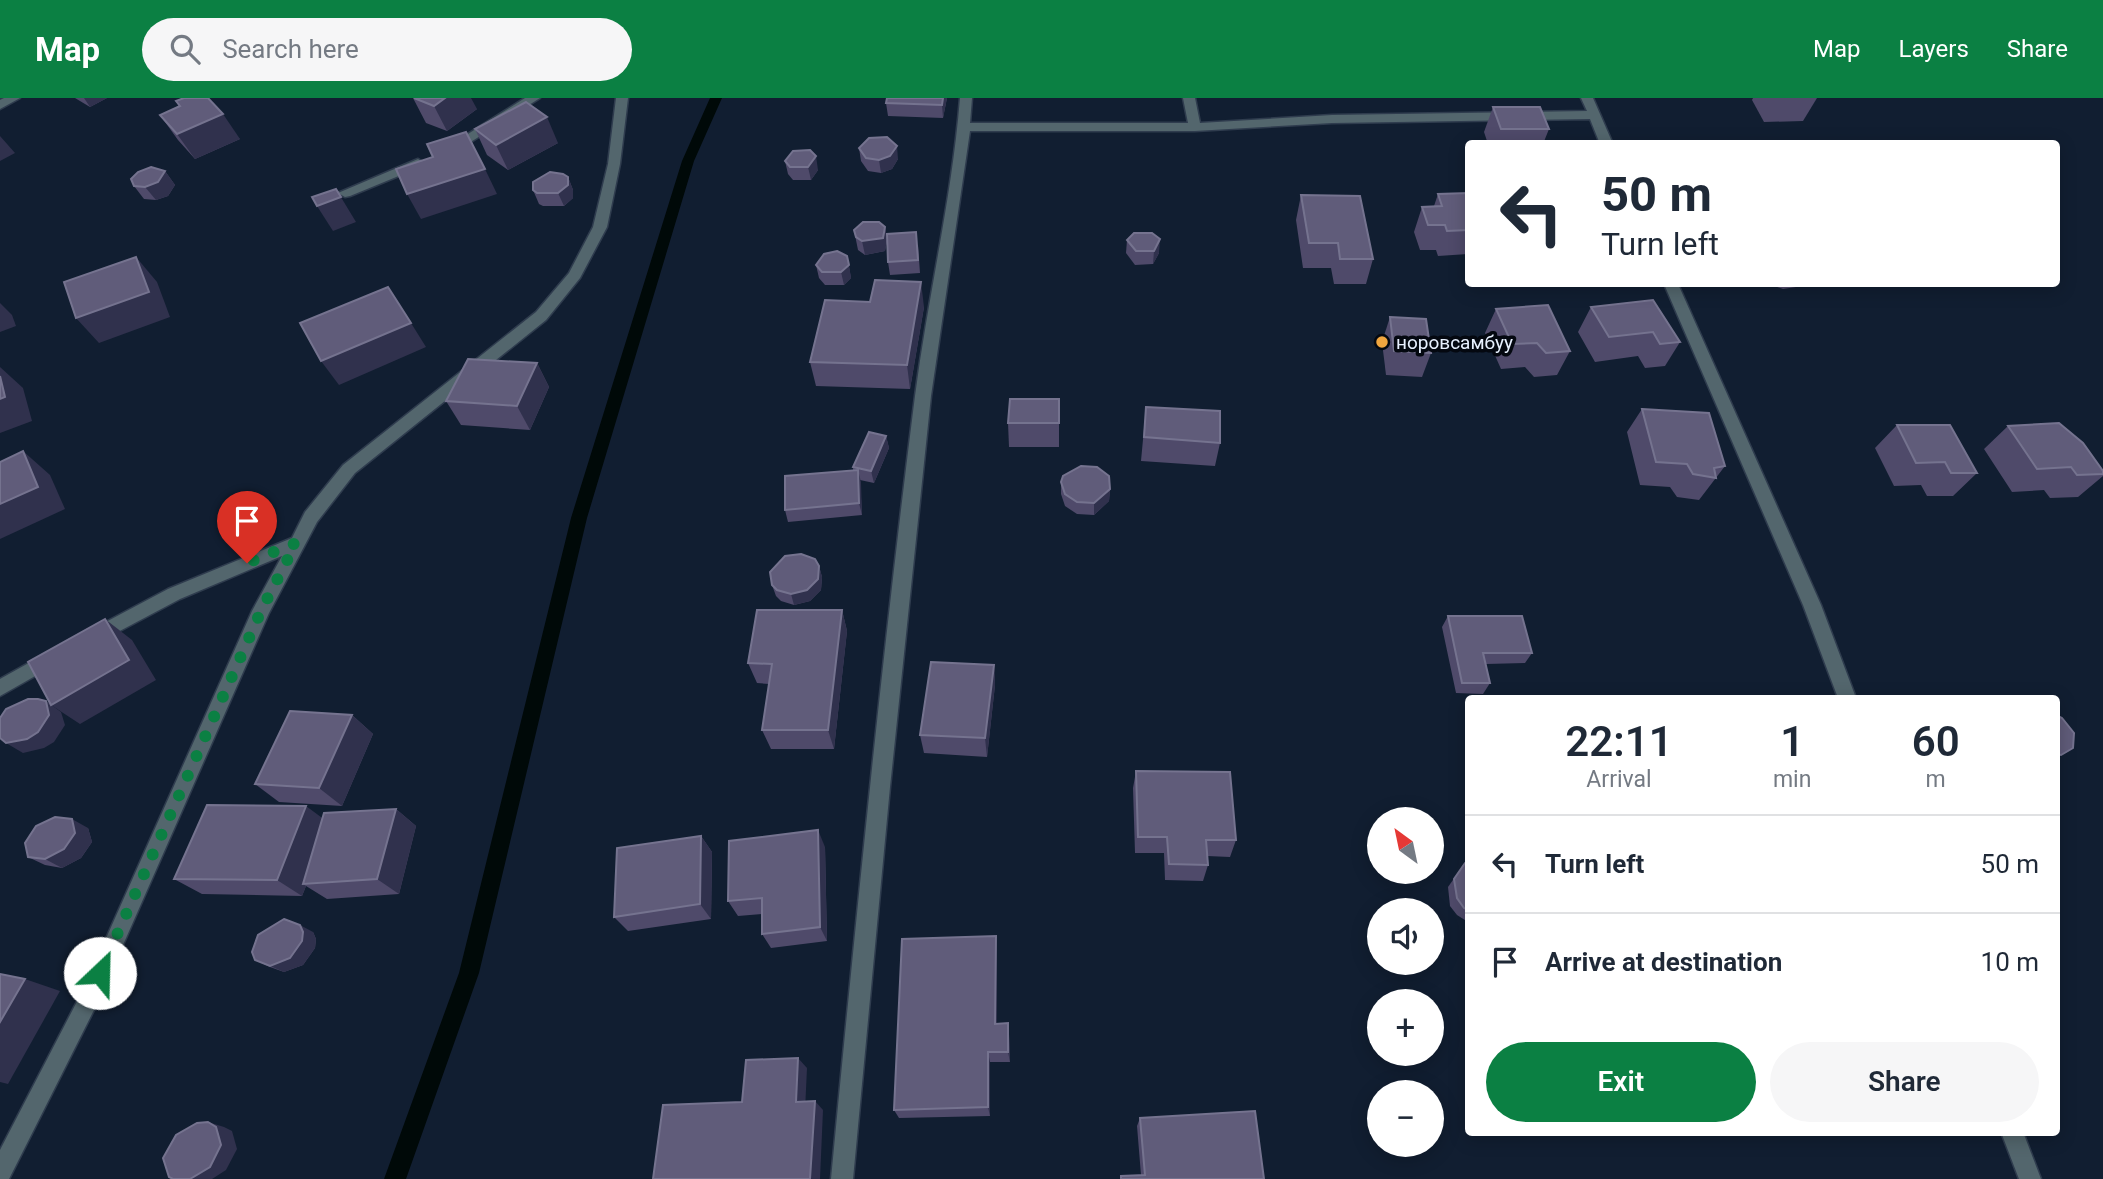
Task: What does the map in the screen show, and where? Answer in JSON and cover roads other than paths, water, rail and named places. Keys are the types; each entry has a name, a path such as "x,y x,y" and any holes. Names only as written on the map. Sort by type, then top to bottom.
{"street":[{"path":"0,105 14,98"},
{"path":"345,193 436,156 534,98"},
{"path":"0,1173 90,997 261,611 311,517 349,469 541,316 575,275 600,227 614,164 622,98"},
{"path":"842,1179 878,784 928,354 965,127 966,98"},
{"path":"1189,98 1195,127"},
{"path":"1587,98 1605,140"},
{"path":"965,127 1195,127 1332,120 1594,115"},
{"path":"1672,287 1812,605 1846,695"},
{"path":"0,688 174,594 296,543"},
{"path":"2014,1136 2030,1179"}],"waterway":[{"path":"395,1179 469,973 579,518 688,161 716,98"}],"place":[{"name":"норовсамбуу","path":"1382,342"}]}
